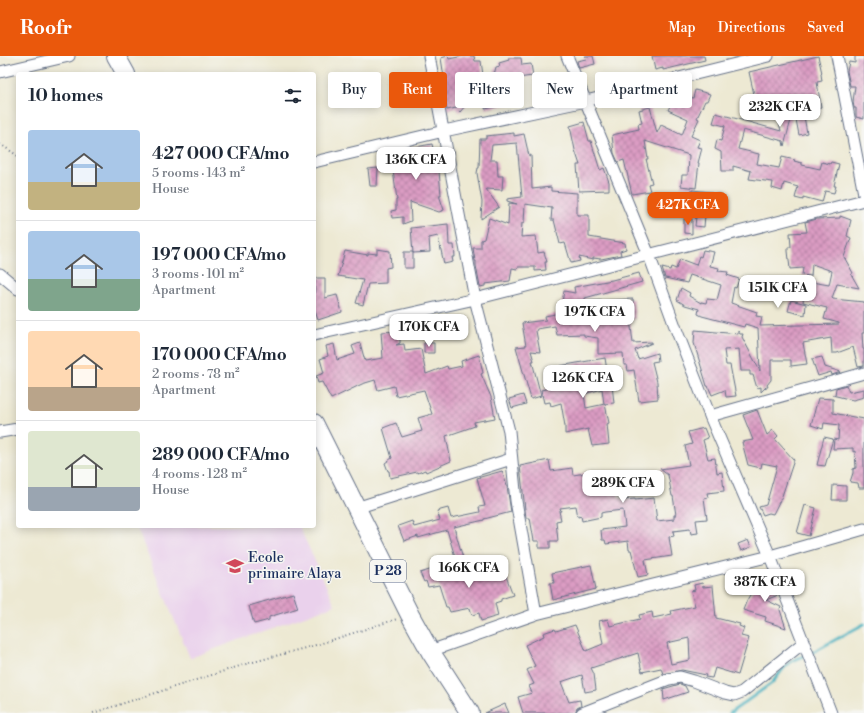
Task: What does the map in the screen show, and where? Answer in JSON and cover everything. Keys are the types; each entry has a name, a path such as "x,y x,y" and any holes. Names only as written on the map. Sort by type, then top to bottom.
{"main road":[{"path":"116,56 125,72"},
{"name":"P 28","path":"316,429 410,615 430,651 470,713"}],"street":[{"path":"0,72 70,56"},
{"path":"429,56 475,299 509,431 516,501 536,614"},
{"path":"567,56 574,72"},
{"path":"587,101 768,56"},
{"path":"837,56 864,194"},
{"path":"587,103 648,255 710,416 770,556 831,713"},
{"path":"316,162 444,131 553,108"},
{"path":"316,335 475,299 864,200"},
{"path":"0,274 16,287"},
{"path":"710,416 864,373"},
{"path":"0,432 16,429"},
{"path":"356,508 512,460"},
{"path":"430,651 536,614 770,556 864,529"},
{"path":"582,713 669,679 680,677 734,695 742,692 804,643"}],"path":[{"path":"0,144 16,155"},
{"path":"93,713 246,664 316,645 410,615"}],"shaded area":[{"name":"Ecole primaire Alaya","path":"137,528 300,528 335,605 190,658"}],"building":[{"path":"448,56 449,59 463,56 474,56 475,61 481,61 483,72 455,72 456,108 447,110 447,72 443,72 441,58"},
{"path":"585,56 593,56 595,64 579,68 577,61 586,59"},
{"path":"652,56 704,56 705,60 663,70 663,68 655,70"},
{"path":"818,56 822,73 822,81 817,82 821,107 803,111 807,133 799,135 794,109 784,146 783,141 743,130 738,149 759,154 757,164 779,168 782,157 795,160 794,161 802,163 802,165 820,169 822,162 839,164 834,193 825,191 822,202 803,197 803,200 795,198 798,187 784,183 782,191 772,188 773,182 749,179 751,171 733,166 733,171 722,171 721,152 715,149 717,140 721,141 725,126 713,123 716,113 781,131 776,109 750,115 747,101 755,99 749,72"},
{"path":"855,56 864,56 864,119 856,117 856,108 854,108 853,102 855,86 850,86 847,71 849,62 855,63"},
{"path":"508,58 521,58 522,65 531,64 532,76 524,77 524,72 495,72 496,67 500,66 499,63 509,60"},
{"path":"695,90 710,94 697,118 699,119 691,136 700,140 697,147 702,148 698,163 696,188 681,186 682,175 688,175 689,155 645,141 648,159 646,159 652,183 648,184 650,191 632,194 624,160 618,162 614,153 612,135 639,129 638,124 642,123 639,110 650,108 657,133 661,125 682,135 688,119 668,110 669,108 692,108"},
{"path":"456,108 463,108 460,112"},
{"path":"584,122 589,141 591,141 600,170 604,168 609,182 609,190 579,191 577,165 580,165 570,126"},
{"path":"514,133 514,136 524,134 529,156 531,155 532,189 551,187 551,191 577,193 577,215 589,215 589,237 625,243 626,249 620,251 621,255 601,259 593,258 593,260 579,257 580,261 571,263 565,243 560,244 554,220 551,220 552,208 525,204 524,223 522,223 521,237 536,236 538,253 544,252 547,262 545,262 546,270 535,271 535,267 518,267 517,269 512,268 510,281 485,284 485,286 480,287 473,248 481,248 481,240 484,239 489,218 508,225 509,203 517,204 507,201 507,199 522,197 517,143 492,145 490,160 497,160 498,176 503,176 502,190 486,189 499,207 481,219 482,202 477,173 479,168 480,139 486,139 486,136"},
{"path":"432,144 439,171 441,195 439,195 444,210 439,212 410,202 411,221 403,224 403,217 392,218 391,211 396,210 397,200 393,170 389,162 399,159 398,150"},
{"path":"378,168 377,186 370,186 368,169"},
{"path":"692,190 711,192 711,194 721,194 721,210 713,210 713,214 705,215 704,227 695,226 698,199 691,199"},
{"path":"840,216 851,220 847,236 851,238 844,257 859,288 837,284 832,298 864,302 864,333 862,333 864,366 858,367 853,347 837,353 832,353 831,338 803,343 807,364 791,366 791,360 771,360 771,380 767,385 768,387 761,392 761,387 757,388 753,375 750,375 750,371 741,371 739,349 724,350 726,365 730,365 736,396 726,397 725,390 712,395 707,386 694,343 695,330 738,334 738,331 740,334 743,334 742,337 760,371 758,328 745,324 744,327 698,314 699,309 685,305 677,300 681,288 690,293 689,296 701,303 706,303 707,299 717,300 721,285 690,275 687,283 665,278 662,268 670,270 671,267 676,269 680,259 696,265 703,250 714,252 710,266 719,268 718,271 728,272 727,275 739,279 736,288 734,287 731,303 757,312 756,316 762,317 760,326 839,324 824,319 827,308 803,302 806,281 829,285 832,271 812,264 811,276 802,275 803,268 790,269 788,247 791,247 790,233 807,232 805,222 817,219 840,218"},
{"path":"684,219 692,219 692,234 684,233"},
{"path":"448,224 449,245 454,245 455,257 452,257 453,262 444,264 438,236 429,238 430,252 413,253 411,228"},
{"path":"377,249 390,251 391,267 386,268 386,283 368,284 363,305 356,303 363,280 338,276 345,251 368,255 368,253 377,254"},
{"path":"404,252 413,252 413,268 404,268"},
{"path":"639,273 642,282 585,298 585,301 633,299 635,319 630,319 633,343 652,342 635,350 638,359 657,353 658,361 652,362 657,382 658,399 639,401 634,370 628,371 627,365 624,365 623,353 598,354 598,338 584,336 584,334 557,335 555,326 537,329 536,331 540,352 531,351 541,396 531,399 516,347 526,346 522,323 546,320 545,316 560,313 564,291 575,293 574,287"},
{"path":"316,278 325,278 325,298 337,295 342,312 318,320 316,314"},
{"path":"791,300 806,304 805,315 788,311"},
{"path":"430,316 435,330 422,335 427,317"},
{"path":"400,331 400,343 396,345 404,344 405,351 421,349 426,374 447,366 448,369 462,366 461,361 479,355 483,373 481,374 491,397 495,418 474,422 475,426 446,436 451,461 426,472 425,470 418,473 390,478 389,471 385,463 392,458 383,428 396,423 402,437 422,431 418,418 432,414 424,390 396,396 394,386 378,390 375,380 362,384 331,399 322,382 318,383 316,376 324,373 320,359 328,356 326,346 334,344 337,360 355,354 352,346 360,343 365,361 383,358 381,332"},
{"path":"424,343 434,343 434,353 424,353"},
{"path":"822,357 825,367 841,372 832,375 831,372 818,376 812,359"},
{"path":"605,358 608,377 610,377 612,385 614,403 604,404 602,389 584,394 586,408 605,404 609,423 607,424 609,444 592,446 588,429 565,434 561,403 551,406 550,402 544,403 541,390 559,386 562,376 560,366"},
{"path":"846,385 849,392 864,389 864,397 853,400 832,395 835,395 836,388"},
{"path":"523,395 526,404 512,408 509,399"},
{"path":"818,398 833,399 833,413 864,419 864,488 859,488 858,483 850,482 853,469 856,468 855,451 853,452 853,448 833,449 834,439 838,440 839,425 824,423 823,429 811,425"},
{"path":"757,410 767,435 773,430 778,436 775,439 794,460 782,496 773,514 769,513 763,515 759,507 766,505 777,466 762,463 761,468 748,465 742,442 753,440 743,415"},
{"path":"704,428 708,438 703,440 708,459 715,458 717,473 722,472 724,491 707,493 708,497 704,498 707,519 696,520 698,533 691,534 690,529 673,531 674,536 669,537 672,556 645,560 648,575 638,577 631,550 629,550 628,541 606,544 605,540 602,540 601,530 625,527 623,510 601,513 601,517 582,521 581,516 578,517 576,506 560,508 561,511 559,511 561,520 556,521 558,541 550,541 550,548 539,548 539,541 534,541 530,518 526,518 520,466 549,460 551,471 572,468 573,475 586,473 587,484 589,484 593,494 610,492 609,490 617,489 619,498 622,498 622,500 654,498 657,521 674,519 674,515 676,515 668,475 660,469 689,465 685,446 692,444 688,432"},
{"path":"824,437 833,439 825,466 817,465"},
{"path":"502,471 507,486 511,512 454,527 463,558 456,560 447,530 418,538 418,536 404,541 398,526 412,521 414,527 440,520 437,511 448,508 451,518 480,512 479,507 485,506 477,478"},
{"path":"833,485 846,486 846,500 832,500"},
{"path":"805,505 816,508 809,536 797,533"},
{"path":"748,540 751,547 741,551 738,544"},
{"path":"461,560 467,576 500,568 502,577 506,576 513,595 501,599 501,601 495,603 498,616 481,621 479,613 472,615 470,608 450,612 448,607 446,607 439,585 428,587 426,581 424,582 420,573"},
{"path":"591,565 596,589 553,600 550,583 554,583 552,573"},
{"path":"760,578 772,581 778,595 766,600 781,607 780,610 786,628 765,621 766,617 743,610"},
{"path":"702,583 703,587 713,586 716,618 740,624 739,626 744,628 741,636 749,638 738,675 715,668 712,678 705,677 706,675 682,670 663,674 661,668 642,672 638,653 591,668 594,674 596,690 585,692 582,675 561,682 569,702 580,700 581,706 577,708 575,713 523,713 518,697 532,693 529,686 534,684 527,670 535,666 525,645 544,636 543,633 555,629 556,631 575,625 586,651 603,644 599,621 608,619 610,626 640,619 639,615 652,612 653,618 672,614 671,611 695,606 691,591 695,590 694,585","holes":["689,638 690,660 671,664 667,643"]},
{"path":"293,593 298,608 269,617 269,620 254,624 249,606"},
{"path":"680,684 685,686 688,692 664,700 663,689"},
{"path":"505,704 509,713 485,713"}],"waterway":[{"path":"730,713 772,683 783,669 792,661 811,653 864,624"}],"place":[{"name":"Ecole primaire Alaya","path":"235,566"}]}
